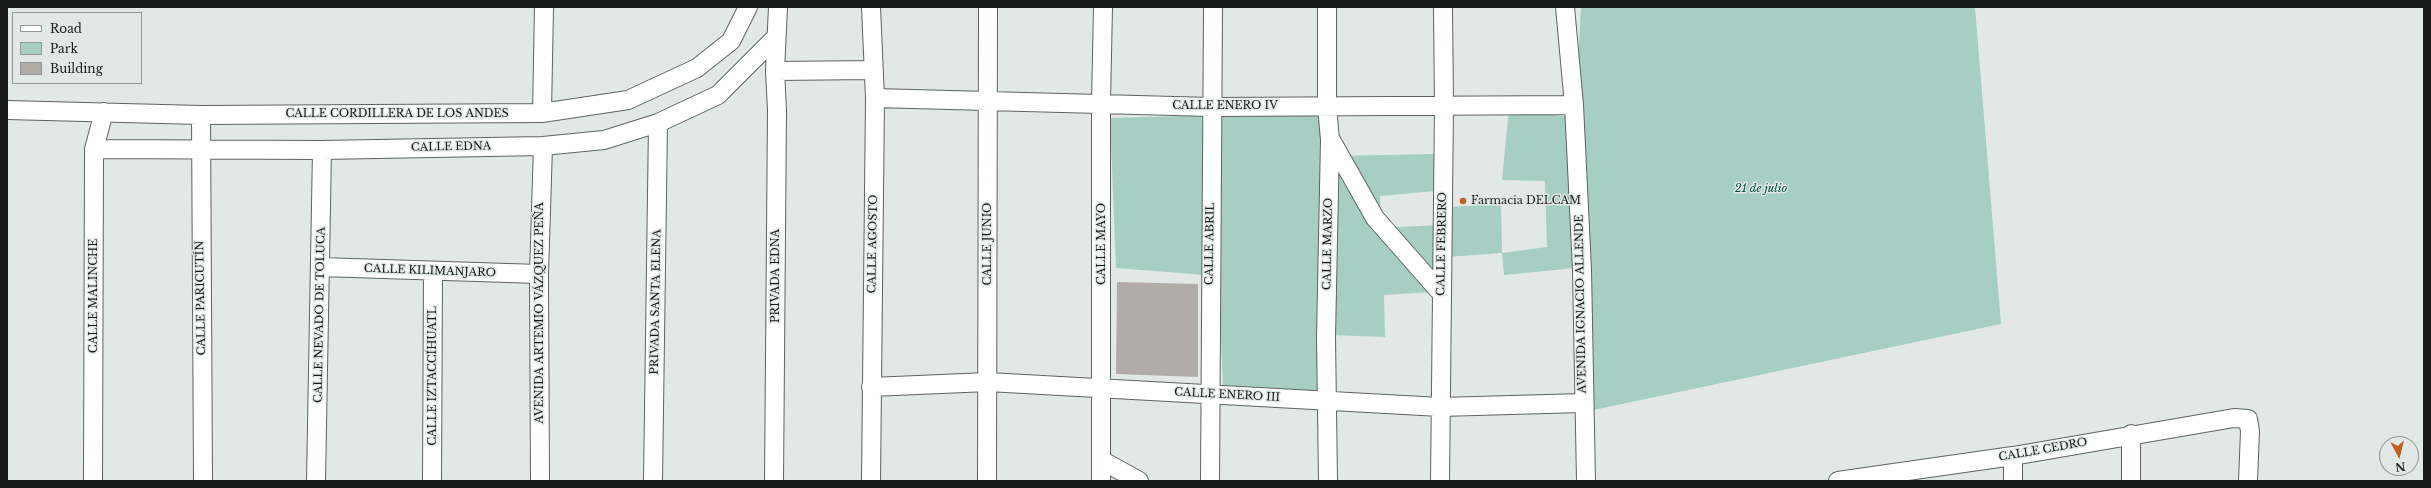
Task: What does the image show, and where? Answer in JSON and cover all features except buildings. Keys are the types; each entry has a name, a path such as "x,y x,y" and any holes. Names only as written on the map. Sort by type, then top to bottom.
{"street":[{"path":"542,113 544,7"},
{"name":"CALLE CORDILLERA DE LOS ANDES","path":"7,110 201,115 542,113 628,100 696,68 731,41 748,7"},
{"name":"PRIVADA EDNA","path":"774,481 777,118 775,72 778,7"},
{"name":"CALLE AGOSTO","path":"871,7 875,98 871,481"},
{"name":"CALLE JUNIO","path":"987,481 988,7"},
{"name":"CALLE MAYO","path":"1101,481 1102,388 1100,103 1103,7"},
{"name":"CALLE ABRIL","path":"1210,481 1214,7"},
{"name":"CALLE MARZO","path":"1327,7 1327,106 1330,140 1326,337 1328,481"},
{"name":"CALLE FEBRERO","path":"1440,481 1444,107 1443,7"},
{"name":"AVENIDA IGNACIO ALLENDE","path":"1567,10 1574,105 1582,270 1583,402 1586,481"},
{"name":"CALLE EDNA","path":"94,149 322,150 543,146 604,140 658,123 718,95 776,37"},
{"path":"775,72 874,70"},
{"name":"CALLE ENERO IV","path":"875,98 1212,107 1444,107 1574,105"},
{"name":"CALLE MALINCHE","path":"93,481 94,149 104,112"},
{"name":"CALLE PARICUTÍN","path":"201,115 203,481"},
{"name":"PRIVADA SANTA ELENA","path":"653,481 658,123"},
{"path":"1330,140 1374,218 1441,293"},
{"name":"AVENIDA ARTEMIO VÁZQUEZ PEÑA","path":"540,481 539,274 543,146"},
{"name":"CALLE NEVADO DE TOLUCA","path":"316,481 322,150"},
{"name":"CALLE KILIMANJARO","path":"321,267 539,274"},
{"name":"CALLE IZTACCÍHUATL","path":"432,481 434,271"},
{"name":"CALLE ENERO III","path":"871,387 988,382 1440,406 1583,402"},
{"name":"CALLE CEDRO","path":"1838,481 1900,477 2131,434 2234,418 2248,419 2250,431 2248,481"},
{"path":"2131,434 2131,481"},
{"path":"2012,456 2013,481"},
{"path":"1101,460 1139,481"}],"green space":[{"name":"21 de julio","path":"1581,7 1975,7 2001,324 1584,412 1575,116"},
{"path":"1509,109 1568,117 1575,268 1504,275 1502,253 1547,247 1545,181 1502,180"},
{"path":"1322,112 1320,391 1223,385 1218,276 1116,268 1110,118"},
{"path":"1435,154 1435,191 1380,196 1381,228 1437,225 1432,292 1384,295 1385,337 1332,335 1334,156"},
{"path":"1501,204 1502,253 1446,257 1446,207"}],"place":[{"name":"Farmacia DELCAM","path":"1463,201"}]}
